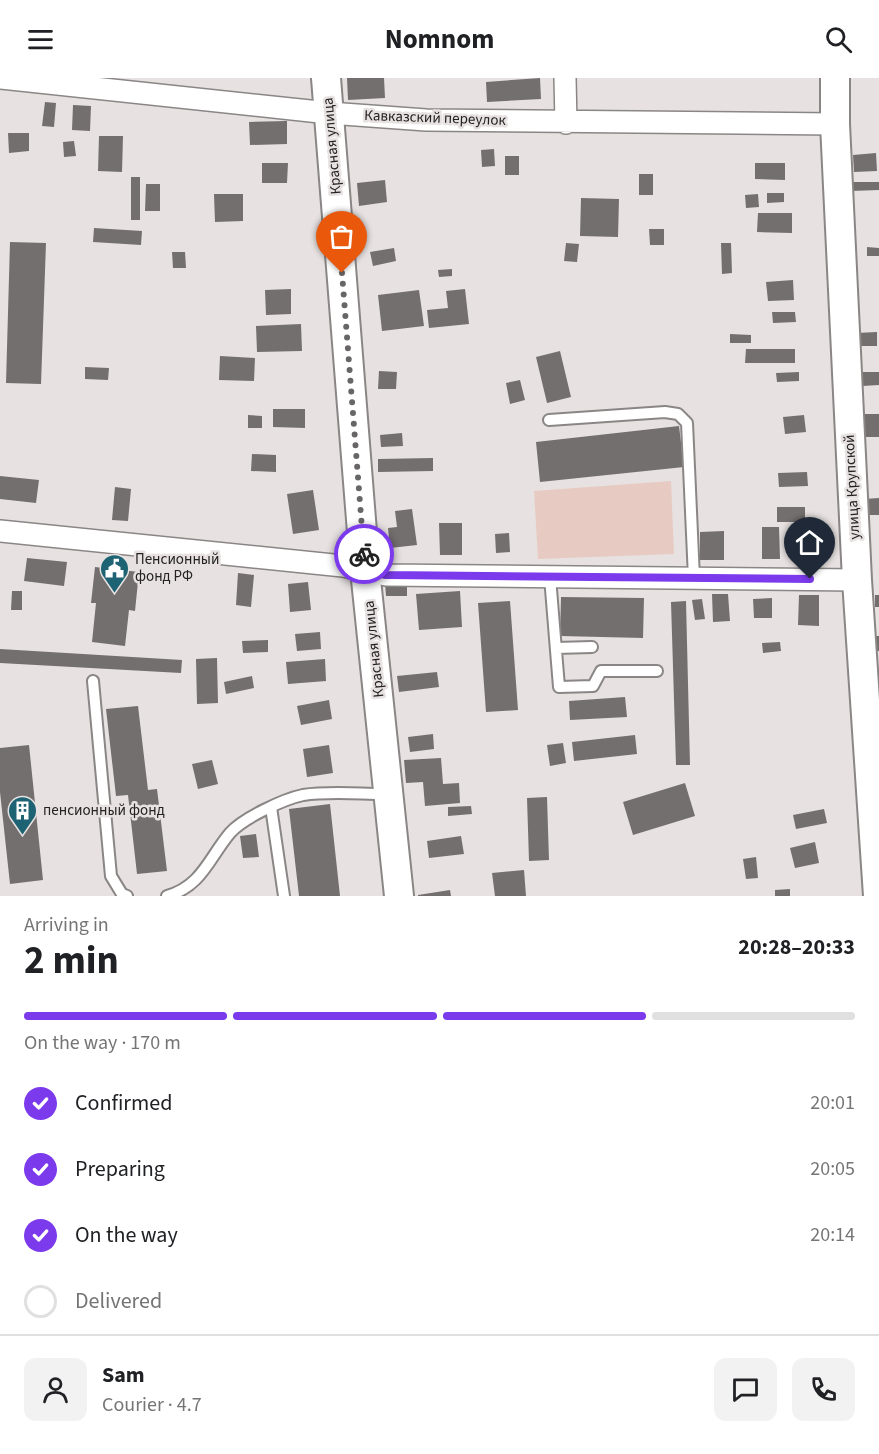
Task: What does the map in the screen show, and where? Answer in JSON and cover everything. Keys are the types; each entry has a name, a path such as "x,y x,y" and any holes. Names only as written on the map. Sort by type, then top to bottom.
{"street":[{"name":"Кавказский переулок","path":"0,78 329,113 426,120 835,124"},
{"name":"Красная улица","path":"326,78 365,570 399,896"},
{"path":"565,78 566,123"},
{"name":"улица Крупской","path":"836,78 835,124 857,580 872,679 878,896"},
{"path":"0,531 365,570 386,575 857,580"}],"lane":[{"path":"549,420 665,412 678,414 687,423 694,578"},
{"path":"550,577 559,687 593,686 600,671 657,671"},
{"path":"556,648 592,647"},
{"path":"93,681 111,876 122,894 127,896"},
{"path":"167,896 190,887 211,864 231,832 271,807 302,795 389,794"},
{"path":"271,807 284,896"}],"shaded area":[{"path":"671,481 674,554 538,559 534,491"}],"building":[{"path":"347,78 384,78 385,98 348,100"},
{"path":"540,78 541,99 487,102 486,82"},
{"path":"45,102 56,103 54,127 42,126"},
{"path":"73,105 91,106 90,131 72,130"},
{"path":"287,121 287,144 250,145 249,122"},
{"path":"8,133 29,133 29,151 9,153"},
{"path":"99,136 123,136 122,172 98,171"},
{"path":"74,141 76,156 64,157 63,142"},
{"path":"494,149 495,166 482,167 481,150"},
{"path":"876,153 877,171 854,172 853,155"},
{"path":"505,156 519,156 519,175 505,175"},
{"path":"262,163 288,163 287,183 262,183"},
{"path":"755,163 785,163 785,180 755,179"},
{"path":"639,174 653,174 653,195 639,195"},
{"path":"131,177 140,177 140,220 131,220"},
{"path":"385,180 387,202 359,206 357,183"},
{"path":"851,182 879,182 879,190 851,191"},
{"path":"146,184 160,184 160,211 145,211"},
{"path":"767,193 784,193 784,202 767,203"},
{"path":"214,194 243,194 243,221 215,222"},
{"path":"758,194 759,207 746,208 745,195"},
{"path":"581,198 619,199 618,237 580,236"},
{"path":"758,213 792,213 792,233 757,232"},
{"path":"94,228 142,231 141,245 93,242"},
{"path":"649,229 664,229 664,245 650,245"},
{"path":"10,242 46,243 41,384 6,383"},
{"path":"566,243 579,244 577,262 564,261"},
{"path":"721,243 731,243 732,273 722,274"},
{"path":"867,247 879,248 879,256 867,256"},
{"path":"394,248 396,261 373,266 370,252"},
{"path":"172,252 185,252 186,268 173,268"},
{"path":"452,269 452,276 439,277 438,270"},
{"path":"793,280 794,300 768,301 766,282"},
{"path":"291,289 291,314 266,315 265,290"},
{"path":"465,289 469,324 429,328 427,310 448,308 446,291"},
{"path":"419,290 424,326 382,331 378,295"},
{"path":"772,312 795,312 796,322 773,323"},
{"path":"301,324 302,351 257,352 256,326"},
{"path":"877,332 877,346 856,346 856,333"},
{"path":"730,334 751,335 751,343 730,343"},
{"path":"746,349 795,349 795,363 745,363"},
{"path":"560,351 571,397 547,403 536,357"},
{"path":"220,356 255,358 254,381 219,380"},
{"path":"85,367 109,368 108,380 85,379"},
{"path":"379,371 397,372 396,389 378,389"},
{"path":"799,372 799,381 777,382 776,373"},
{"path":"861,372 879,372 879,385 862,386"},
{"path":"520,380 525,400 510,404 506,383"},
{"path":"273,409 305,409 305,428 273,427"},
{"path":"859,414 879,414 879,437 858,437"},
{"path":"248,415 262,416 262,428 248,428"},
{"path":"804,415 806,432 785,434 783,417"},
{"path":"679,426 684,467 540,482 536,442"},
{"path":"402,433 403,446 381,447 380,435"},
{"path":"252,454 276,455 276,472 251,471"},
{"path":"433,458 433,471 378,472 378,459"},
{"path":"807,472 808,486 779,487 778,473"},
{"path":"0,476 39,480 36,503 0,499"},
{"path":"115,487 131,489 128,521 112,520"},
{"path":"313,490 319,530 293,534 287,494"},
{"path":"879,498 879,515 865,515 864,499"},
{"path":"777,507 805,507 805,522 777,522"},
{"path":"412,509 417,545 390,548 388,528 397,527 395,511"},
{"path":"439,523 462,523 462,555 440,555"},
{"path":"762,527 779,527 780,559 762,559"},
{"path":"724,531 724,560 700,560 700,532"},
{"path":"509,533 510,552 496,553 495,534"},
{"path":"792,533 816,533 816,549 792,550"},
{"path":"27,558 67,562 64,586 24,581"},
{"path":"95,567 139,572 135,611 129,610 125,646 92,642 96,603 91,603"},
{"path":"238,573 254,575 251,607 236,605"},
{"path":"308,582 311,610 290,612 288,584"},
{"path":"407,582 407,596 386,596 385,583"},
{"path":"12,591 22,591 22,610 11,610"},
{"path":"460,591 462,627 419,630 416,594"},
{"path":"712,594 728,594 730,621 713,622"},
{"path":"799,595 819,595 819,626 798,625"},
{"path":"875,595 879,595 879,607 875,607"},
{"path":"561,597 644,598 643,638 560,636"},
{"path":"772,598 772,618 754,618 753,599"},
{"path":"702,599 705,619 695,620 692,600"},
{"path":"510,601 518,710 486,712 478,603"},
{"path":"686,601 690,765 676,765 671,602"},
{"path":"320,632 321,649 297,651 295,634"},
{"path":"875,636 879,636 879,651 876,651"},
{"path":"268,640 268,652 243,653 242,641"},
{"path":"780,642 781,651 763,653 762,643"},
{"path":"0,649 182,660 181,673 0,663"},
{"path":"217,658 218,703 197,704 196,659"},
{"path":"325,659 326,681 288,684 286,662"},
{"path":"437,672 439,687 399,692 397,676"},
{"path":"252,676 254,688 226,694 224,682"},
{"path":"625,697 627,717 570,720 569,701"},
{"path":"329,700 332,719 301,725 297,706"},
{"path":"138,706 148,790 157,789 167,871 137,874 128,795 116,796 106,709"},
{"path":"433,734 434,749 410,752 408,737"},
{"path":"635,735 637,754 574,761 572,742"},
{"path":"563,743 566,763 550,766 547,745"},
{"name":"пенсионный фонд","path":"29,745 43,880 10,884 0,792 0,748"},
{"path":"329,745 333,773 307,777 303,749"},
{"path":"441,758 443,784 459,783 460,803 425,806 423,782 406,783 404,760"},
{"path":"212,760 218,784 198,789 192,764"},
{"path":"685,783 695,816 633,835 623,802"},
{"path":"547,797 549,860 529,861 527,798"},
{"path":"330,804 340,896 299,896 289,809"},
{"path":"471,806 472,814 448,816 448,807"},
{"path":"824,809 827,823 796,829 793,815"},
{"path":"256,834 259,857 243,858 240,836"},
{"path":"461,836 464,854 429,858 427,841"},
{"path":"815,842 819,863 795,868 790,848"},
{"path":"756,857 758,878 746,879 743,859"},
{"path":"524,870 526,896 495,896 492,873"},
{"path":"790,889 790,896 775,896 775,890"},
{"path":"450,890 451,896 418,896 418,895"}],"way so far":[{"path":"342,273 364,554"}],"place":[{"name":"Пенсионный фонд РФ","path":"114,594"},
{"name":"пенсионный фонд","path":"22,836"}],"route":[{"path":"364,554 365,570 386,575 810,579"}]}
